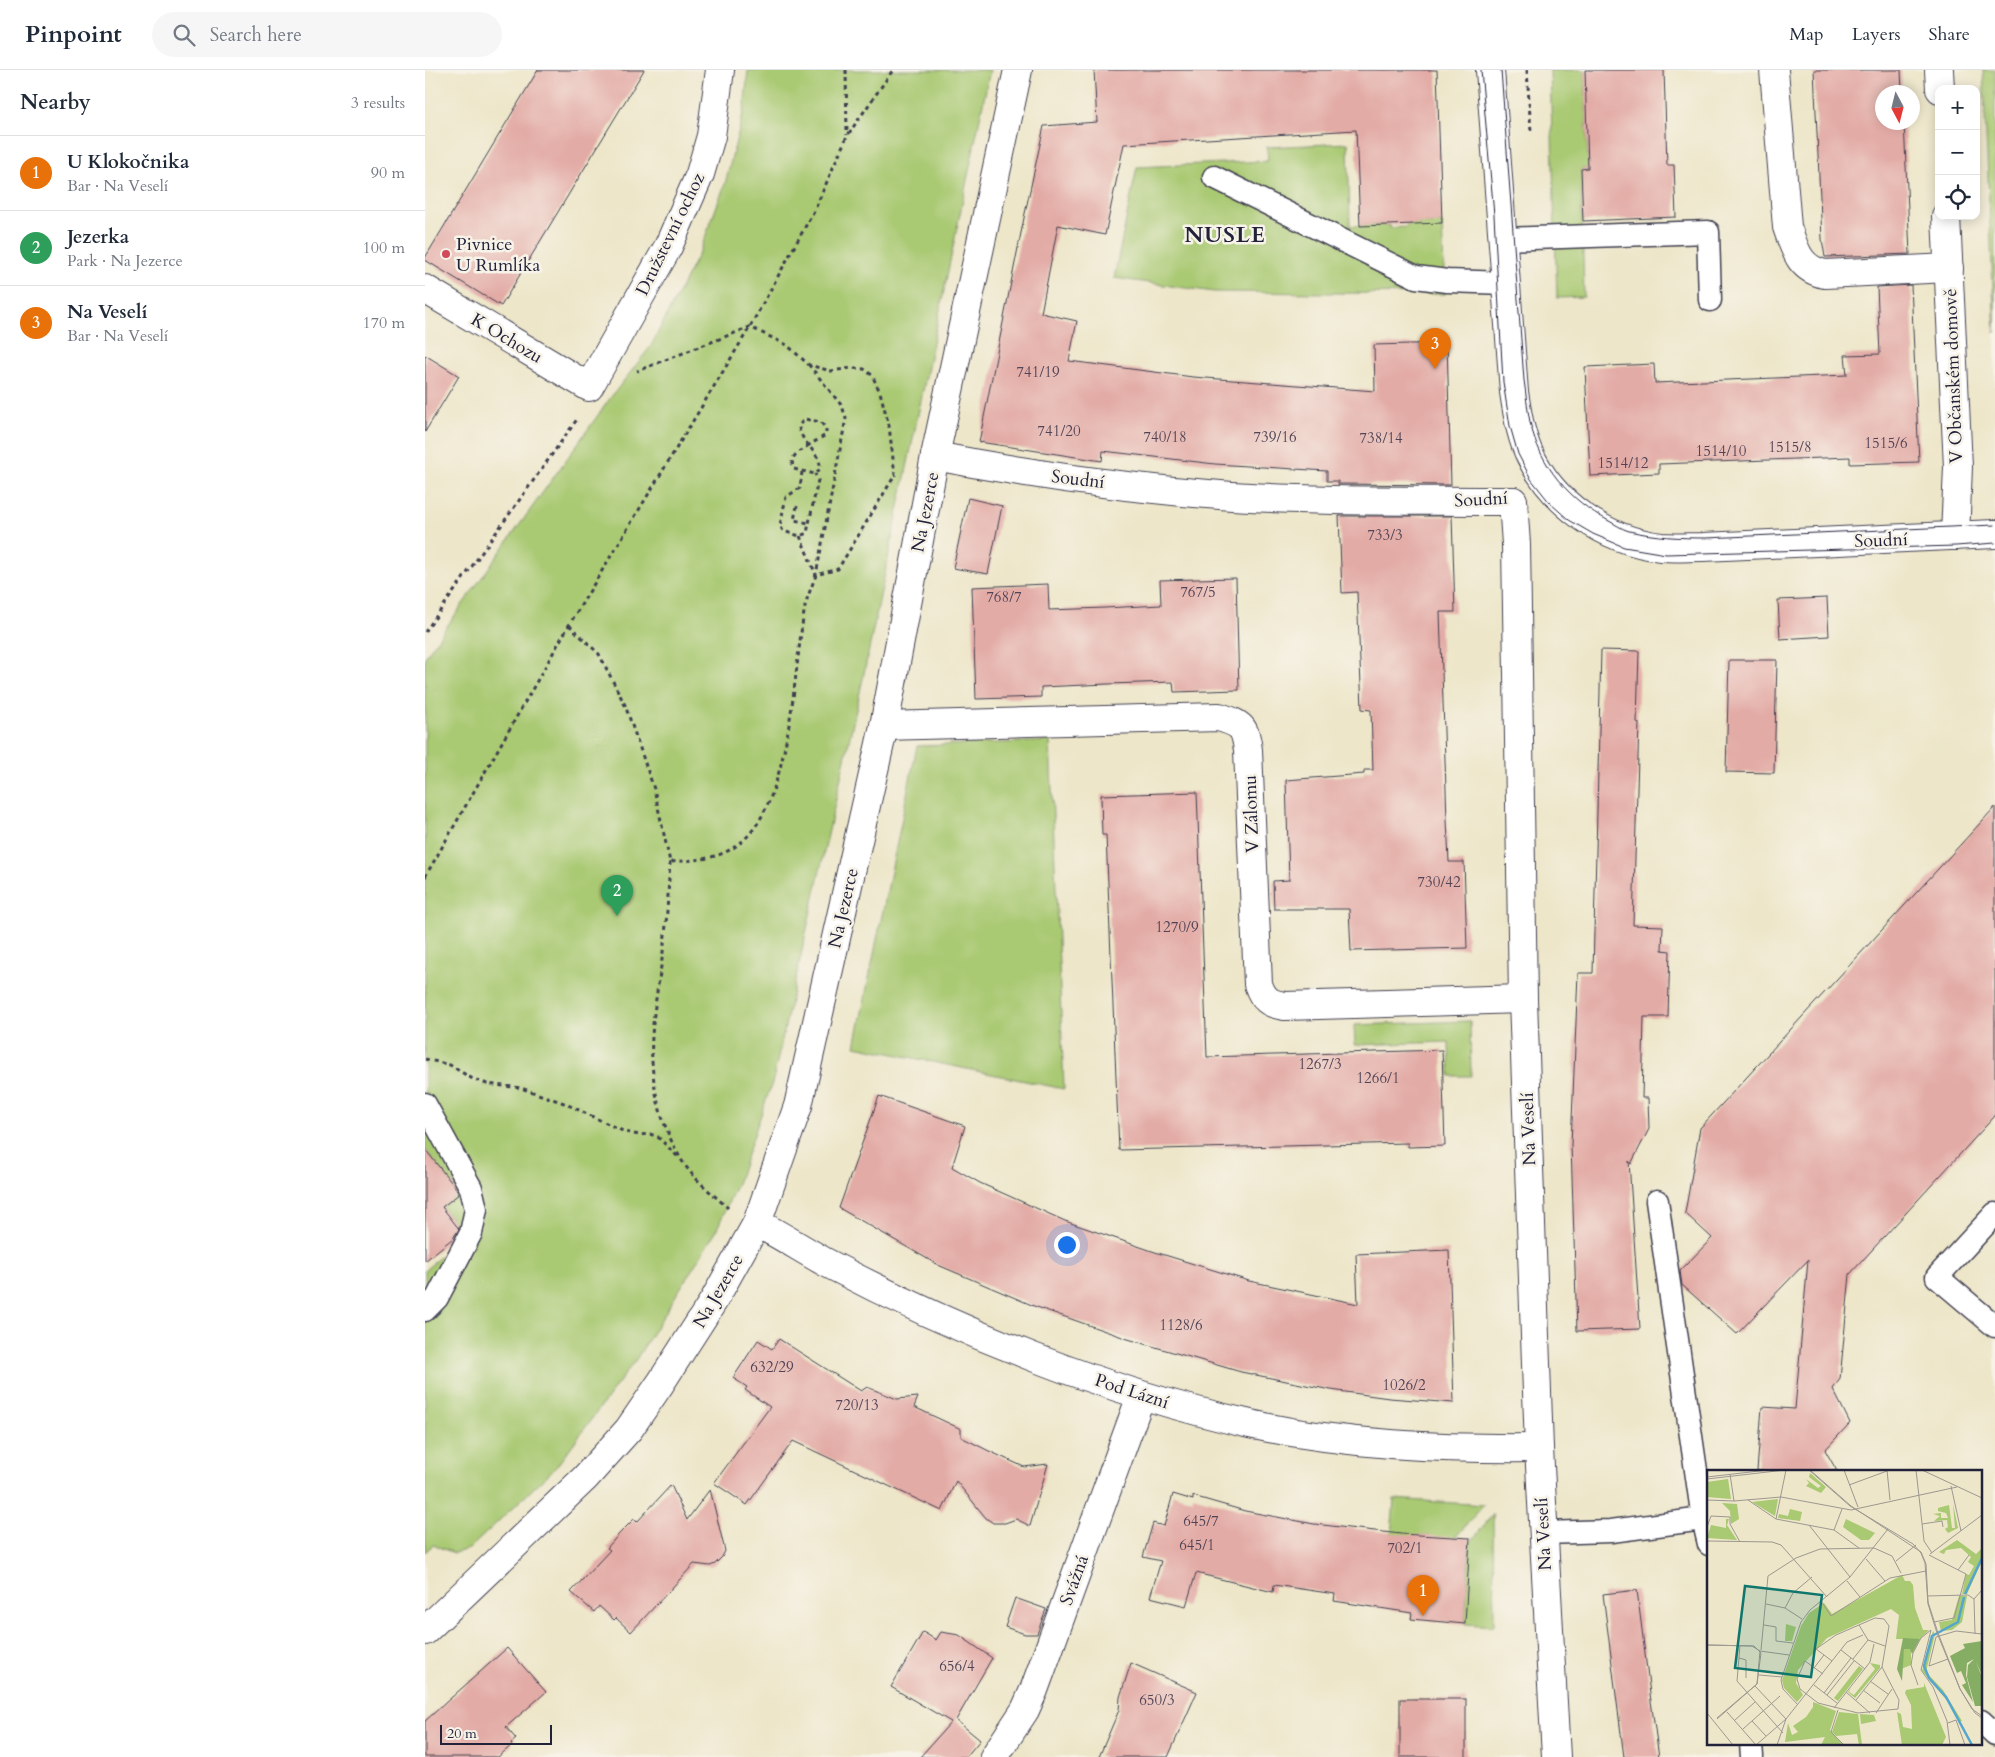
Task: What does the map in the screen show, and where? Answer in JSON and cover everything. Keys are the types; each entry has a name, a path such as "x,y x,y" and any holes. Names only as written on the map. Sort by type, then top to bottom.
{"street":[{"name":"Družstevní ochoz","path":"594,379 668,247 700,174 711,136 720,70"},
{"name":"Na Jezerce","path":"425,1631 585,1478 629,1429 661,1384 714,1300 757,1222 798,1106 885,726 935,456 1018,70"},
{"path":"1491,70 1514,392 1518,416 1528,450 1541,474"},
{"path":"1774,70 1787,227 1795,250 1804,265 1813,272 1825,274 1949,268"},
{"path":"1939,70 1940,85"},
{"name":"V Občanském domově","path":"1947,220 1958,467 1955,536"},
{"name":"K Ochozu","path":"425,289 594,379"},
{"name":"Soudní","path":"935,456 1032,474 1232,496 1329,500 1513,501 1531,479 1541,474 1558,496 1598,527 1625,539 1661,547 1703,547 1995,534"},
{"name":"Na Veselí","path":"1513,501 1516,544 1523,999 1539,1448 1556,1757"},
{"name":"V Zálomu","path":"885,726 1219,718 1232,721 1242,727 1248,750 1258,984 1265,998 1273,1004 1285,1006 1523,999"},
{"name":"Pod Lázní","path":"757,1222 824,1261 942,1318 1040,1359 1141,1396 1251,1424 1355,1441 1422,1447 1539,1448"},
{"name":"Svážná","path":"994,1757 1025,1710 1034,1690 1141,1396"}],"lane":[{"path":"1214,177 1415,277 1447,281 1506,283"},
{"path":"1503,239 1708,232 1710,300"},
{"path":"425,1104 471,1188 476,1209 471,1233 437,1298 425,1310"},
{"path":"1657,1201 1707,1536"},
{"path":"1995,1214 1937,1277 1995,1326"},
{"path":"1543,1533 1611,1531 1703,1519"},
{"path":"1983,1722 1995,1734"},
{"path":"1751,1744 1752,1757"}],"path":[{"path":"846,70 847,136"},
{"path":"425,877 569,625 750,327 815,209 847,136 893,70"},
{"path":"425,632 577,419 594,379 637,372 750,327 787,345 809,366 842,406 846,418 816,575 805,606 793,698 779,774 765,814 753,830 737,845 723,853 706,859 671,862"},
{"path":"809,366 831,371 852,368 864,370 872,375 889,426 895,474 839,569 816,575"},
{"path":"815,474 794,469 792,462 795,455 809,446 826,435 827,429 821,422 805,420 799,425 798,429 809,446 821,464 820,469 815,474"},
{"path":"802,472 800,488 786,497 780,525 783,531 799,536 807,533 818,480 815,474"},
{"path":"797,506 794,520 809,523"},
{"path":"799,536 816,575"},
{"path":"569,625 599,654 625,706 654,789 671,862 663,951 651,1045 654,1087 666,1129 681,1160"},
{"path":"425,1058 450,1065 471,1078 487,1084 521,1088 564,1103 625,1132 639,1135 650,1134 659,1137 701,1183 731,1211"}],"green space":[{"path":"748,70 990,70 862,683 773,1080 738,1181 716,1231 637,1358 556,1467 469,1549 454,1553 433,1545 425,1552 425,1270 456,1243 453,1238 462,1232 442,1207 460,1193 425,1149 425,657 611,397 651,346 700,251 725,184 744,110"},
{"path":"1550,70 1585,70 1588,168 1581,169 1584,297 1557,298"},
{"path":"1983,70 1995,70 1995,333"},
{"path":"1348,143 1350,226 1390,225 1390,228 1407,227 1407,224 1442,223 1445,294 1214,292 1114,278 1137,167 1268,161 1267,147"},
{"path":"1050,741 1064,1089 855,1046 917,746"},
{"path":"1470,1021 1471,1076 1450,1076 1449,1042 1355,1045 1354,1025"},
{"path":"1394,1499 1484,1505 1453,1540 1422,1536 1391,1536"},
{"path":"1493,1514 1494,1626 1465,1624 1470,1543"}],"building":[{"path":"538,70 644,70 501,306 425,260 425,258"},
{"path":"1094,70 1437,70 1442,223 1360,226 1356,130 1124,144 1105,235 1058,225 1041,313 1077,321 1069,361 1193,377 1375,391 1374,345 1447,343 1451,485 1338,484 1338,481 1327,481 1327,471 1215,464 1103,451 1102,461 979,442 1044,126 1097,122"},
{"path":"1585,70 1664,70 1667,165 1674,165 1676,217 1583,221 1581,169 1588,168"},
{"path":"1814,70 1901,70 1902,85 1875,85 1875,130 1904,130 1910,254 1825,257 1822,239"},
{"path":"1911,285 1919,462 1850,464 1850,457 1659,464 1659,473 1590,476 1585,367 1654,364 1655,383 1847,375 1845,355 1880,354 1877,287"},
{"path":"425,355 459,376 425,432"},
{"path":"968,498 1002,506 988,574 953,568"},
{"path":"1339,516 1452,516 1455,612 1440,612 1447,820 1449,862 1464,862 1467,948 1351,951 1349,909 1274,909 1273,881 1289,880 1286,780 1364,774 1364,770 1373,770 1371,710 1362,709 1357,592 1342,593"},
{"path":"1236,578 1239,690 1174,692 1173,682 1107,684 1041,687 1041,697 976,699 972,587 1048,584 1049,610 1161,605 1160,580"},
{"path":"1827,598 1829,636 1780,639 1778,600"},
{"path":"1601,650 1639,651 1637,722 1639,723 1633,925 1663,926 1662,950 1670,951 1668,1017 1644,1017 1642,1098 1648,1098 1649,1129 1631,1164 1629,1161 1640,1329 1577,1331 1571,1145 1578,973 1593,973"},
{"path":"1729,660 1777,660 1774,773 1726,772"},
{"path":"1197,792 1207,1057 1442,1050 1445,1146 1408,1147 1408,1143 1119,1150 1106,835 1102,835 1101,795"},
{"path":"1995,807 1995,1116 1850,1274 1840,1379 1833,1389 1850,1423 1825,1450 1836,1470 1757,1470 1762,1407 1795,1409 1808,1260 1737,1334 1682,1285 1680,1271 1712,1238 1685,1213 1700,1128"},
{"path":"879,1096 965,1126 952,1167 980,1183 1065,1221 1155,1252 1249,1281 1358,1304 1356,1254 1449,1250 1454,1403 1389,1398 1331,1390 1241,1372 1128,1339 1034,1306 938,1265 839,1208"},
{"path":"425,1149 459,1194 442,1207 459,1229 453,1238 425,1261"},
{"path":"779,1339 861,1391 867,1387 897,1399 918,1397 914,1407 961,1429 961,1437 989,1451 1024,1467 1048,1464 1030,1526 1016,1519 1005,1523 993,1523 986,1518 956,1481 942,1511 793,1441 747,1505 714,1483 770,1407 745,1390 747,1387 733,1378 758,1340 772,1349"},
{"path":"671,1485 687,1520 710,1489 725,1551 715,1564 710,1566 694,1564 631,1632 599,1606 594,1612 571,1592 610,1550 607,1548 620,1533 634,1519 637,1522"},
{"path":"1173,1494 1193,1500 1193,1496 1245,1511 1314,1524 1401,1534 1470,1538 1465,1624 1411,1619 1412,1613 1334,1601 1335,1594 1274,1585 1273,1592 1196,1573 1186,1606 1150,1597 1161,1561 1143,1557 1153,1523 1164,1526"},
{"path":"1637,1590 1659,1757 1624,1757 1603,1594"},
{"path":"1015,1598 1046,1609 1037,1634 1025,1634 1005,1627"},
{"path":"923,1632 936,1640 941,1632 959,1635 992,1658 956,1720 980,1740 966,1757 920,1757 951,1722 891,1687"},
{"path":"507,1648 546,1692 506,1727 516,1739 511,1743 512,1745 498,1757 425,1757 425,1721"},
{"path":"1131,1663 1197,1692 1168,1757 1099,1757 1119,1710 1120,1697"},
{"path":"1400,1699 1466,1699 1466,1757 1400,1757"}],"tram line":[{"path":"1481,70 1494,215 1503,382 1510,426 1518,454 1531,479 1550,503 1569,520 1593,534 1624,547 1666,554 1956,546 1995,543"},
{"path":"1501,70 1524,380 1528,411 1541,453 1558,480 1569,492 1595,513 1624,529 1667,537 1706,538 1995,525"}],"place":[{"name":"Pivnice U Rumlíka","path":"446,254"},
{"name":"Na Veselí","path":"1435,369"},
{"name":"Jezerka","path":"617,916"},
{"name":"U Klokočnika","path":"1423,1616"}],"district":[{"name":"NUSLE","path":"1225,234"}]}
